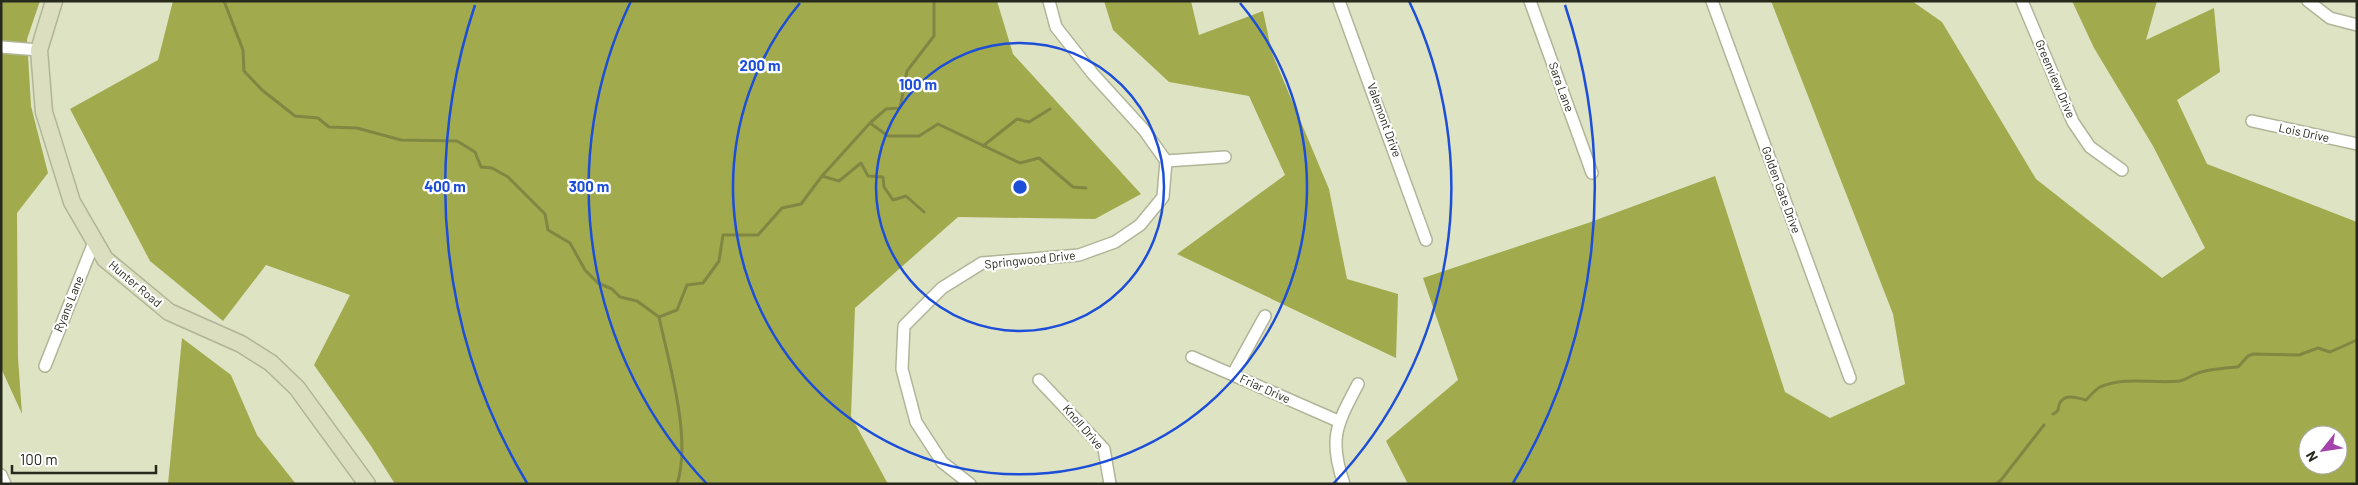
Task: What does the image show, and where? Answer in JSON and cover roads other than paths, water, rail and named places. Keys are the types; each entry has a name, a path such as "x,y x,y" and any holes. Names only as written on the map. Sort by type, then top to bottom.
{"street":[{"name":"Hunter Road","path":"54,1 39,50 44,112 72,202 105,259 169,312 241,344 271,363 297,388 367,484"},
{"path":"1049,1 1056,27 1094,74 1144,130 1166,161 1225,157"},
{"name":"Valemont Drive","path":"1339,1 1426,240"},
{"name":"Sara Lane","path":"1530,1 1592,173"},
{"name":"Golden Gate Drive","path":"1712,1 1850,378"},
{"name":"Greenview Drive","path":"2022,1 2073,122 2090,147 2122,170"},
{"path":"2308,1 2330,18 2357,25"},
{"path":"1,47 39,50"},
{"name":"Lois Drive","path":"2252,121 2357,144"},
{"name":"Springwood Drive","path":"970,484 942,462 916,422 902,369 904,326 942,288 982,263 1080,255 1115,242 1140,225 1163,196 1166,161"},
{"name":"Ryans Lane","path":"44,366 94,242"},
{"path":"1233,374 1265,316"},
{"name":"Friar Drive","path":"1192,357 1338,421"},
{"name":"Knoll Drive","path":"1039,380 1104,449 1110,484"},
{"path":"1344,484 1335,455 1338,421 1358,384"},
{"path":"1,476 5,484"}],"waterway":[{"path":"224,1 243,50 244,71 262,90 295,116 318,118 329,127 357,128 401,140 457,141 475,152 481,167 492,168 508,177 545,214 548,230 570,243 585,270 598,283 612,289 620,297 637,301 659,317 681,423 681,466 677,484"},
{"path":"870,123 886,109 900,108 907,71 934,36 934,1"},
{"path":"983,146 1017,119 1029,122 1050,109"},
{"path":"659,317 677,310 687,285 703,283 719,261 723,235 758,235 782,208 801,204 822,176 870,123 888,136 919,136 938,124 1020,163 1039,158 1073,187 1086,188"},
{"path":"822,176 839,181 861,163 868,176 883,177 884,187 893,200 906,196 924,212"},
{"path":"2053,414 2057,411 2064,398 2075,397 2086,400 2098,388 2110,384 2130,381 2180,381 2201,372 2238,367 2248,356 2253,354 2299,355 2318,348 2330,352 2357,340"},
{"path":"1996,484 2044,425"}]}
